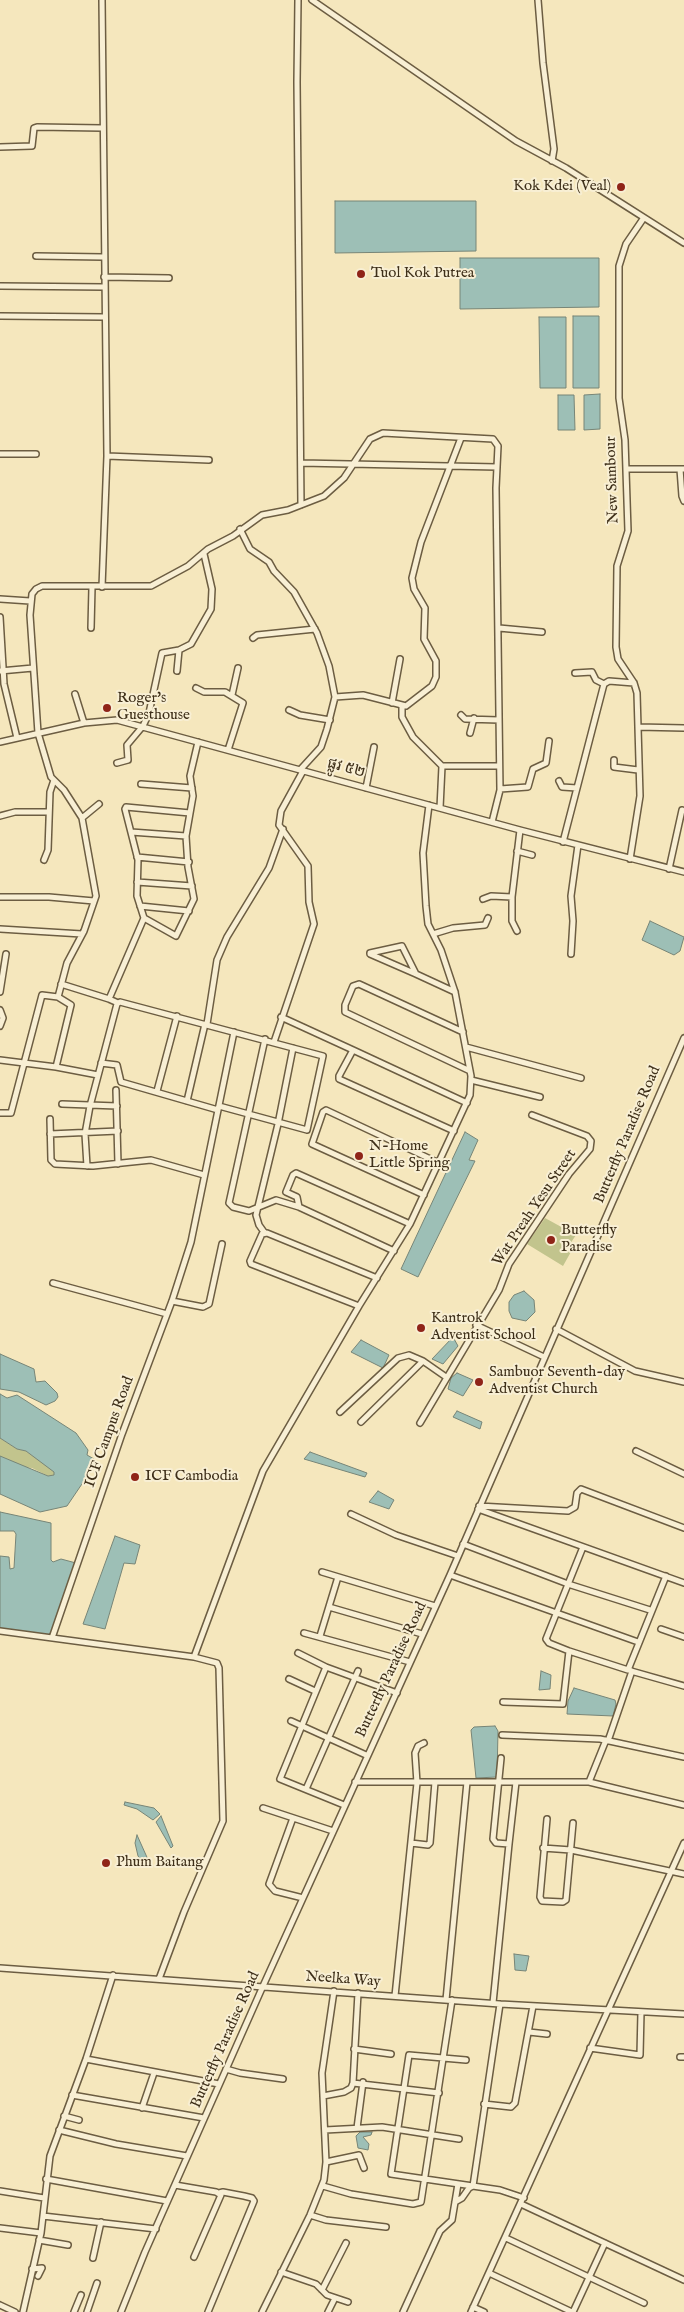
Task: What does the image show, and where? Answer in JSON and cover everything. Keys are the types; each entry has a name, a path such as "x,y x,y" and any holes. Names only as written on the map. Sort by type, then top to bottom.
{"street":[{"path":"102,0 107,456 102,587"},
{"path":"298,0 301,505"},
{"path":"312,0 516,140 684,243"},
{"path":"538,0 543,63 554,149 552,161"},
{"path":"0,147 32,146 34,128 37,127 102,128"},
{"name":"New Sambour","path":"630,859 638,813 638,727 637,693 634,683 618,659 616,647 617,566 628,531 625,440 618,398 619,266 626,244 643,219"},
{"path":"36,256 104,257"},
{"path":"104,276 169,278"},
{"path":"0,286 104,287"},
{"path":"0,316 104,317"},
{"path":"58,996 71,954 82,934 94,901 95,890 82,818 64,790 51,777 38,733 30,601 33,592 39,587 151,586 188,566 262,515 288,510 324,496 344,478 366,444 377,434 493,439 496,442 499,628 498,766 500,789 492,822"},
{"path":"335,697 363,696 402,706 410,704 432,686 436,676 436,661 424,639 425,608 414,589 412,578 421,542 461,438"},
{"path":"0,454 36,454"},
{"path":"107,456 208,460"},
{"path":"301,463 497,467"},
{"path":"626,469 682,470 684,501"},
{"path":"240,530 250,549 269,562 274,571 294,592 315,629 329,666 335,697 321,747 302,770 281,812 279,825 308,866 309,902 314,922 274,1042"},
{"path":"117,763 128,760 127,745 143,726 149,713 160,656 165,651 179,650 191,644 211,608 212,589 204,554"},
{"path":"91,628 92,587"},
{"path":"0,599 30,601"},
{"path":"0,617 1,671 17,738"},
{"path":"499,628 542,632"},
{"path":"253,638 257,635 315,629"},
{"path":"177,671 179,650"},
{"path":"392,703 400,659"},
{"path":"1,671 33,668"},
{"path":"232,696 238,668"},
{"path":"575,673 592,672 596,680 604,684"},
{"path":"563,842 604,684 609,681 634,683"},
{"path":"196,688 204,692 221,691 241,700 243,705 228,750"},
{"path":"75,694 84,723"},
{"path":"402,706 402,717 413,737 442,766 498,766"},
{"path":"289,710 300,715 330,720"},
{"path":"461,715 463,719 499,720"},
{"path":"470,733 474,718"},
{"name":"ផ្លូវ ៥២","path":"0,742 84,723 117,720 563,842 684,872"},
{"path":"638,727 684,728"},
{"path":"500,789 528,787 533,768 546,763 549,741"},
{"path":"144,918 176,936 194,899 186,836 192,788 190,776 198,742"},
{"path":"366,788 374,747"},
{"path":"614,760 614,767 638,770"},
{"path":"440,808 442,766"},
{"path":"44,860 48,850 48,812 50,792 54,780"},
{"path":"559,781 562,787 577,788"},
{"path":"141,784 192,788"},
{"path":"82,818 99,804"},
{"path":"194,1657 264,1471 359,1306 410,1224 467,1103 471,1080 455,992 428,924 423,853 429,805"},
{"path":"109,999 144,918 136,882 137,857 126,807 190,813"},
{"path":"669,869 682,810"},
{"path":"0,816 15,812 48,812"},
{"path":"187,1101 206,1024 217,960 227,937 254,896 269,868 283,829"},
{"path":"517,931 512,921 512,897 520,830"},
{"path":"131,832 186,836"},
{"path":"571,954 571,887 578,845"},
{"path":"517,851 532,855"},
{"path":"137,857 188,862"},
{"path":"136,882 192,886"},
{"path":"0,897 34,896 94,901"},
{"path":"483,899 491,896 512,897"},
{"path":"140,906 189,911"},
{"path":"433,934 453,928 485,925 488,918"},
{"path":"0,929 82,934"},
{"path":"416,974 402,946 370,953 455,992"},
{"path":"0,992 6,954"},
{"path":"61,984 118,1003 177,1016 322,1055 324,1059 307,1130 187,1101 121,1082 117,1066 102,1063"},
{"path":"463,1032 359,984 353,986 345,1006 345,1012 470,1071"},
{"path":"0,1113 11,1114 40,996 45,994 58,996 71,1005 56,1067"},
{"path":"87,1166 85,1134 90,1106 118,1003"},
{"path":"0,1010 2,1018 0,1026"},
{"path":"156,1092 177,1016"},
{"path":"281,1017 467,1103"},
{"name":"ICF Campus Road","path":"52,1638 122,1434 172,1301 191,1242 234,1032"},
{"name":"Butterfly Paradise Road","path":"121,2312 167,2201 219,2084 366,1755 397,1693 450,1575 684,1038"},
{"path":"264,1040 229,1200 230,1205 244,1210 257,1209 276,1200 298,1207 394,1251"},
{"path":"466,1047 581,1078"},
{"path":"293,1048 278,1124 257,1209 257,1219 264,1232 377,1278"},
{"path":"353,1050 339,1079 454,1131"},
{"path":"0,1060 24,1062 98,1075"},
{"path":"471,1080 540,1097"},
{"path":"116,1090 118,1164"},
{"path":"62,1104 117,1106"},
{"path":"424,1194 312,1144 323,1112 326,1110 439,1163"},
{"name":"Wat Preah Yesu Street","path":"420,1423 476,1325 499,1290 509,1264 569,1174 590,1149 591,1141 587,1136 532,1115"},
{"path":"50,1119 53,1162 87,1166 151,1160 204,1175"},
{"path":"50,1134 85,1134 118,1130"},
{"path":"298,1207 297,1198 286,1192 295,1173 410,1224"},
{"path":"264,1232 250,1261 252,1264 359,1306"},
{"path":"172,1301 202,1307 208,1304 222,1244"},
{"path":"53,1283 167,1314"},
{"path":"476,1325 544,1357"},
{"path":"556,1329 635,1371 684,1382"},
{"path":"340,1412 398,1358 409,1355 423,1361 446,1377"},
{"path":"361,1422 423,1361"},
{"path":"636,1451 684,1474"},
{"path":"479,1508 568,1511 575,1506 577,1493 581,1489 684,1528"},
{"path":"479,1508 684,1584"},
{"path":"351,1514 396,1535 458,1556"},
{"path":"463,1544 568,1584 650,1610"},
{"path":"583,1548 546,1641 630,1671 684,1686"},
{"path":"322,1572 435,1606"},
{"path":"450,1575 638,1642"},
{"path":"589,1782 607,1740 638,1642 666,1576"},
{"path":"320,1636 338,1577"},
{"path":"329,1607 422,1634"},
{"path":"661,1628 684,1637"},
{"path":"0,1631 194,1657 217,1663 219,1668 223,1818 184,1912 159,1979"},
{"path":"304,1633 410,1662"},
{"path":"503,1702 563,1704 569,1650"},
{"path":"298,1653 355,1679 397,1693"},
{"path":"326,1667 300,1725 280,1779 344,1805"},
{"path":"306,1789 358,1670"},
{"path":"288,1679 315,1692"},
{"path":"291,1721 366,1755"},
{"path":"502,1735 607,1740 684,1757"},
{"path":"395,1996 417,1783 416,1748 424,1743"},
{"path":"500,1758 500,1781 494,1839 496,1843 509,1844"},
{"path":"355,1782 589,1782 684,1805"},
{"path":"411,1843 428,1845 430,1843 435,1782"},
{"path":"323,2186 344,2192 418,2204 422,2200 445,2058 467,1782"},
{"path":"493,2004 516,1782"},
{"path":"264,1808 333,1831"},
{"path":"293,1818 270,1884 275,1891 303,1898"},
{"path":"547,1819 540,1897 542,1901 565,1901 574,1823"},
{"path":"484,2312 472,2310 670,1870 684,1843"},
{"path":"543,1848 571,1850 684,1874"},
{"name":"Neelka Way","path":"0,1968 493,2004 684,2014"},
{"path":"23,2312 40,2240 50,2156 86,2059 113,1975"},
{"path":"262,2312 323,2186 326,2162 322,2073 334,1991"},
{"path":"323,2096 344,2092 351,2088 353,2083 358,1993"},
{"path":"455,2202 462,2198 469,2188 473,2186 500,2004"},
{"path":"484,2104 508,2107 514,2105 533,2006"},
{"path":"590,2048 640,2055 641,2012"},
{"path":"529,2032 547,2034"},
{"path":"354,2049 391,2054"},
{"path":"466,2060 410,2053 391,2174 500,2190 684,2280"},
{"path":"86,2059 219,2084"},
{"path":"226,2069 240,2073 283,2079"},
{"path":"142,2108 154,2072"},
{"path":"353,2083 363,2082 439,2093"},
{"path":"358,2128 363,2082"},
{"path":"72,2095 204,2118"},
{"path":"64,2116 79,2120"},
{"path":"325,2130 382,2127 459,2139"},
{"path":"59,2130 116,2144 187,2156"},
{"path":"326,2162 359,2155 364,2168"},
{"path":"46,2179 167,2201"},
{"path":"403,2312 440,2231 452,2220 458,2184"},
{"path":"175,2185 219,2194 223,2192 244,2196 252,2198 254,2201 208,2312"},
{"path":"0,2190 44,2198"},
{"path":"194,2257 220,2202 219,2194"},
{"path":"310,2215 326,2220 386,2228"},
{"path":"43,2216 156,2229"},
{"path":"93,2258 101,2222"},
{"path":"0,2228 41,2233"},
{"path":"506,2238 644,2303"},
{"path":"40,2240 68,2245"},
{"path":"322,2290 346,2243"},
{"path":"489,2273 573,2312 605,2243"},
{"path":"32,2269 42,2268 38,2276"},
{"path":"280,2272 316,2284 326,2295 348,2302"},
{"path":"88,2312 97,2283"},
{"path":"74,2312 81,2295"},
{"path":"328,2312 335,2298"},
{"path":"0,2306 15,2312"}],"green space":[{"name":"Butterfly Paradise","path":"545,1218 576,1235 568,1247 572,1250 563,1266 527,1244"},
{"path":"0,1438 17,1449 26,1451 54,1470 54,1475 48,1476 0,1456"}],"water":[{"path":"335,201 476,201 476,251 335,253"},
{"path":"460,258 599,258 599,307 460,309"},
{"path":"573,316 599,316 599,388 573,388"},
{"path":"539,317 566,317 566,388 540,388"},
{"path":"600,394 600,429 584,430 584,395"},
{"path":"558,395 574,395 575,430 558,430"},
{"path":"650,921 684,937 680,951 674,955 642,940"},
{"path":"465,1132 478,1140 469,1160 475,1161 418,1277 401,1269"},
{"path":"524,1291 534,1300 535,1312 526,1321 512,1318 509,1311 509,1302 514,1295"},
{"path":"453,1337 458,1346 443,1364 432,1359"},
{"path":"361,1340 389,1355 383,1368 351,1352"},
{"path":"0,1354 34,1369 36,1382 45,1381 57,1393 58,1397 55,1401 46,1405 19,1392 0,1389"},
{"path":"457,1373 473,1380 463,1396 448,1389 451,1378"},
{"path":"0,1394 7,1398 17,1395 76,1433 88,1450 87,1455 94,1459 86,1478 67,1506 40,1512 0,1494 0,1456 48,1476 54,1475 54,1472 26,1451 17,1449 0,1438"},
{"path":"457,1411 482,1422 480,1429 453,1417"},
{"path":"310,1452 367,1473 365,1477 304,1459"},
{"path":"378,1491 394,1500 389,1509 369,1502"},
{"path":"0,1512 51,1523 51,1560 53,1562 61,1559 76,1563 51,1636 0,1628 0,1556 9,1557 10,1569 14,1568 16,1534 14,1531 0,1531"},
{"path":"115,1536 140,1545 135,1564 124,1563 105,1629 83,1624"},
{"path":"541,1671 551,1675 550,1689 539,1690"},
{"path":"574,1688 615,1700 613,1716 567,1714 568,1701"},
{"path":"495,1726 498,1731 497,1777 476,1778 471,1730 474,1727"},
{"path":"125,1802 154,1808 160,1814 153,1820 137,1809 124,1805"},
{"path":"161,1816 173,1846 171,1848 156,1822"},
{"path":"137,1835 150,1864 143,1862 138,1856 135,1843"},
{"path":"514,1954 529,1956 526,1971 515,1970"},
{"path":"360,2132 372,2132 371,2135 363,2137 369,2144 368,2150 358,2148 356,2136"}],"place":[{"name":"Kok Kdei (Veal)","path":"621,187"},
{"name":"Tuol Kok Putrea","path":"361,274"},
{"name":"Roger's Guesthouse","path":"107,708"},
{"name":"N-Home Little Spring","path":"359,1156"},
{"name":"Butterfly Paradise","path":"551,1240"},
{"name":"Kantrok Adventist School","path":"421,1328"},
{"name":"Sambuor Seventh-day Adventist Church","path":"479,1382"},
{"name":"ICF Cambodia","path":"135,1477"},
{"name":"Phum Baitang","path":"106,1863"}]}
